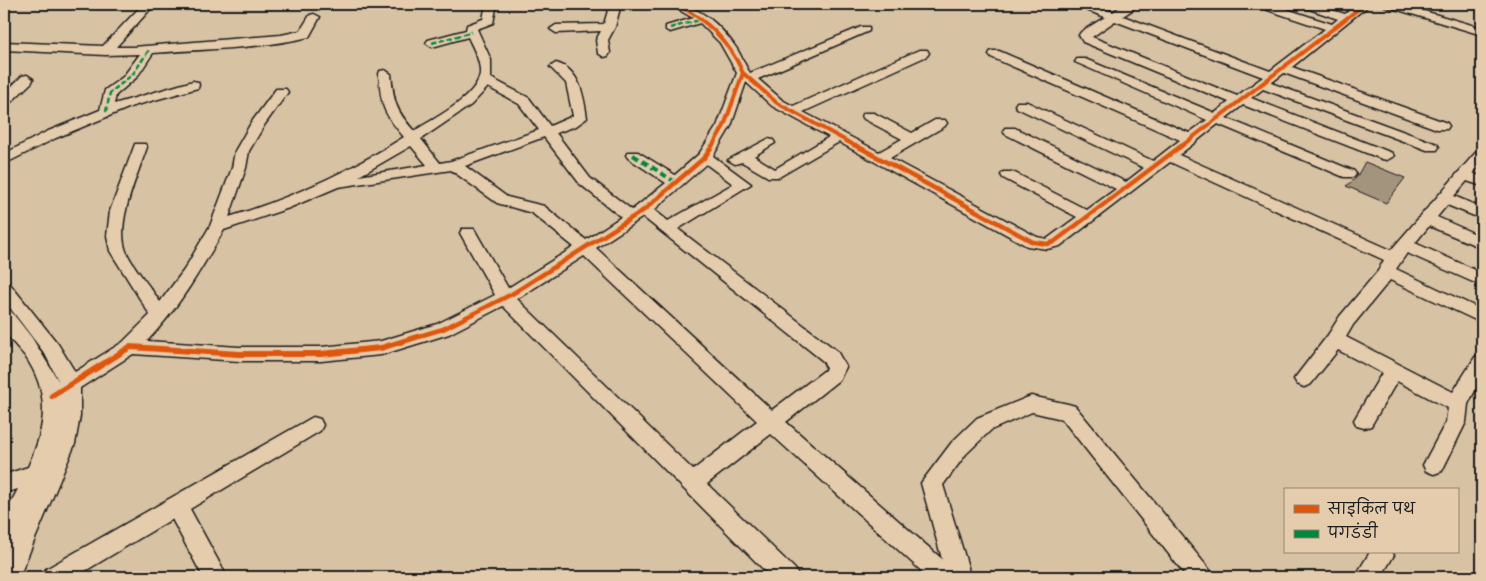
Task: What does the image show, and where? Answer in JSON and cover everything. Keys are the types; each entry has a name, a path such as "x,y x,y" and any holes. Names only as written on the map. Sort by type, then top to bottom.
{"street":[{"path":"105,51 149,4"},
{"path":"218,226 283,205 329,185 414,138 464,103 485,80 487,68 472,28 474,25 489,21 489,8 491,4"},
{"path":"604,53 602,40 614,15 615,4"},
{"path":"675,4 703,19 734,52 746,75 768,97 838,138 1040,244 1054,242 1127,188 1364,4"},
{"path":"1080,4 1272,76 1432,147"},
{"path":"1129,4 1128,8 1087,33 1085,35 1087,39 1387,156"},
{"path":"1260,4 1334,28"},
{"path":"1301,4 1346,18"},
{"path":"1389,4 1482,32"},
{"path":"4,46 105,51 149,50 296,37 308,32 314,17"},
{"path":"670,28 703,19"},
{"path":"556,29 609,27"},
{"path":"130,347 257,354 321,354 381,348 442,328 505,297 638,214 705,157 724,126 746,75 865,29"},
{"path":"432,42 472,32"},
{"path":"106,112 110,93 123,86 136,72 149,50"},
{"path":"792,112 924,53"},
{"path":"995,54 1190,139"},
{"path":"1082,62 1348,174"},
{"path":"329,185 445,167 580,118 578,93 573,84 556,67"},
{"path":"385,74 389,107 414,138 445,167 502,200 538,209 584,247 772,422 945,577"},
{"path":"1272,76 1442,126"},
{"path":"4,101 27,80"},
{"path":"485,80 520,97 585,181 638,214 667,228 834,362 836,367 832,375 692,483"},
{"path":"4,160 51,135 128,102 192,85"},
{"path":"61,391 130,347 160,316 190,274 218,226 240,168 242,151 258,123 281,92"},
{"path":"1022,105 1154,167"},
{"path":"869,116 912,140"},
{"path":"878,159 940,123"},
{"path":"1010,131 1127,188"},
{"path":"743,156 773,174 779,173 838,138"},
{"path":"722,168 768,143"},
{"path":"140,147 118,211 115,236 118,251 160,316"},
{"path":"633,155 675,182"},
{"path":"1304,380 1395,258 1482,155"},
{"path":"1169,156 1395,258 1482,317"},
{"path":"667,228 743,184 705,157"},
{"path":"1008,175 1087,216"},
{"path":"1464,175 1482,182"},
{"path":"1445,198 1482,214"},
{"path":"1427,219 1482,243"},
{"path":"468,232 505,297 787,577"},
{"path":"1395,258 1482,280"},
{"path":"4,288 50,348 62,368 61,391 50,434 4,539"},
{"path":"4,316 44,372 61,391 69,424 65,444 7,577"},
{"path":"1335,340 1458,404"},
{"path":"1434,465 1456,422 1458,404 1482,362"},
{"path":"1364,420 1380,390 1394,371"},
{"path":"957,577 956,567 932,484 960,448 984,424 1031,404 1068,412 1145,504 1201,577"},
{"path":"54,577 313,425"},
{"path":"4,484 34,474"},
{"path":"176,505 215,577"},
{"path":"1367,577 1382,555"}],"building":[{"path":"1365,162 1405,178 1386,203 1346,186 1356,178"}],"marked path":[{"path":"670,28 703,19"},
{"path":"432,43 472,32"},
{"path":"106,112 110,93 133,74 149,50"},
{"path":"633,155 675,182"}],"cycle path":[{"path":"52,396 130,347 239,354 321,354 381,348 443,329 512,294 644,210 705,157 724,126 743,73 732,51 716,31 687,9 675,4"},
{"path":"743,73 777,103 1033,242 1047,244 1054,242 1127,188 1365,4"}]}
